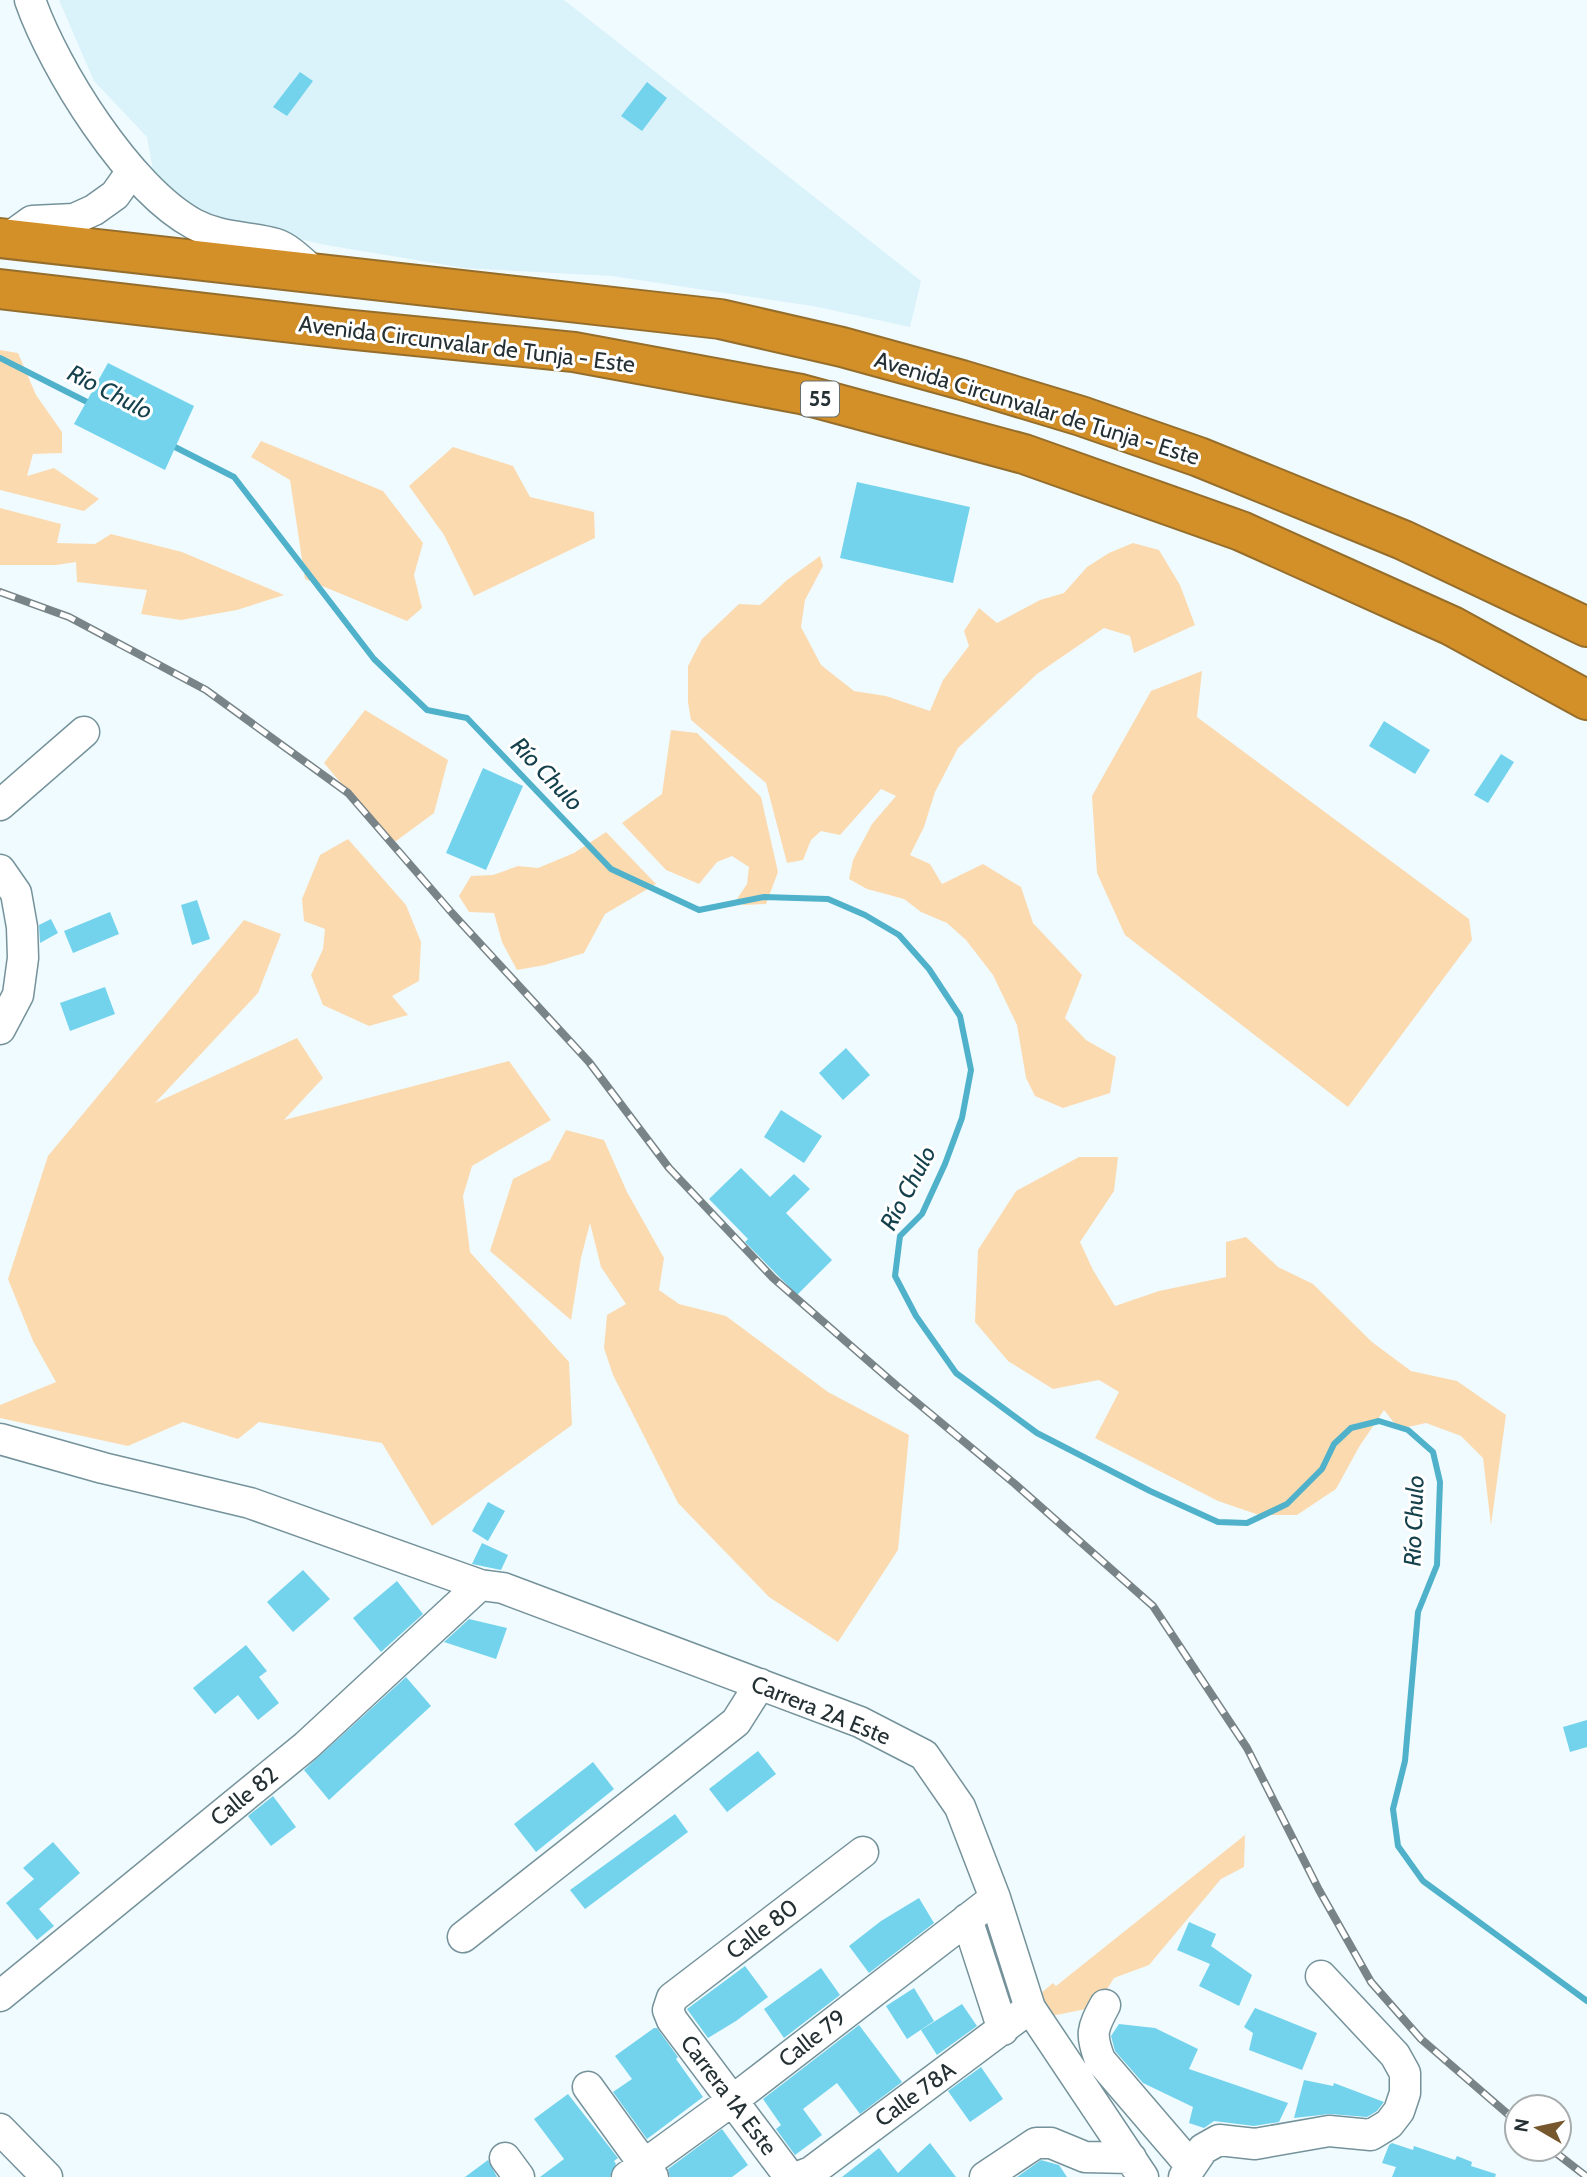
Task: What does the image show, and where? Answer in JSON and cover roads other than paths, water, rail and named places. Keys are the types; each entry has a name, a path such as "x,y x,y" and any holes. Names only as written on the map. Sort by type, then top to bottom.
{"highway":[{"name":"Avenida Circunvalar de Tunja - Este","path":"4,238 720,319 842,348 1081,416 1199,457 1403,540 1587,626"},
{"name":"Avenida Circunvalar de Tunja - Este","path":"0,289 344,329 574,352 801,394 1024,454 1241,531 1452,626 1587,701"}],"street":[{"path":"30,0 63,73 84,107 132,171 166,206 194,225 225,237 279,245 314,273"},
{"path":"4,238 32,221 74,219 94,210 115,195 132,171"},
{"path":"0,805 84,732"},
{"path":"0,870 16,893 22,927 23,958 18,995 0,1029"},
{"name":"Carrera 2A Este","path":"0,1439 103,1468 250,1503 760,1684 860,1722 924,1755 960,1807 995,1898 1030,2008 1137,2168"},
{"name":"Calle 82","path":"0,1996 306,1746 491,1587"},
{"path":"463,1937 736,1722 760,1684"},
{"name":"Calle 80","path":"668,2010 672,1998 863,1852"},
{"name":"Calle 79","path":"641,2173 995,1898"},
{"path":"967,1919 1003,2029"},
{"path":"1105,2005 1093,2027 1093,2042 1100,2060 1187,2171 1203,2149 1219,2140 1255,2144 1329,2131 1371,2135 1389,2124 1399,2111 1405,2092 1405,2073 1395,2055 1321,1976"},
{"name":"Calle 78A","path":"796,2177 811,2172 1030,2008"},
{"name":"Carrera 1A Este","path":"668,2010 672,2020 789,2176 796,2177"},
{"path":"587,2087 641,2173"},
{"path":"0,2129 47,2177"},
{"path":"985,2177 1036,2143 1051,2143 1085,2157 1137,2168"}],"waterway":[{"name":"Río Chulo","path":"0,358 93,405"},
{"name":"Río Chulo","path":"171,445 234,477 374,659 427,710 467,718 611,869 699,910 764,897 828,899 865,915 899,935 929,969 960,1016 971,1070 962,1118 945,1164 922,1214 900,1236 895,1276 916,1316 956,1373 1037,1433 1150,1491 1218,1522 1247,1523 1287,1504 1322,1469 1334,1444 1351,1428 1379,1421 1408,1430 1433,1452 1440,1482 1437,1565 1418,1612 1405,1761 1393,1809 1398,1846 1423,1881 1587,2001"}],"railway":[{"path":"0,592 69,617 206,690 348,793 452,913 589,1062 669,1168 773,1278 1015,1484 1153,1606 1247,1748 1319,1890 1371,1982 1421,2039 1503,2110"},
{"path":"1569,2163 1587,2177"}]}
